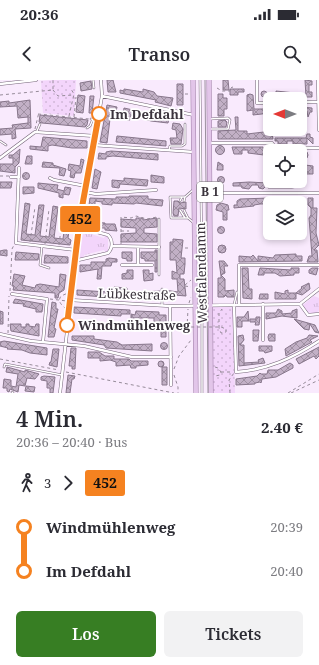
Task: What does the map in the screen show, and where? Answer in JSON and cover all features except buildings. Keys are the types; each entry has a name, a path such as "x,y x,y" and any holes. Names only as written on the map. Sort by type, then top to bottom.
{"main road":[{"name":"Westfalendamm","path":"193,80 196,391"},
{"name":"Westfalendamm","path":"209,80 211,392"}],"street":[{"path":"0,84 36,80"},
{"path":"60,393 68,301 79,227 102,96 101,80"},
{"path":"257,80 257,103 263,103"},
{"path":"318,80 319,130"},
{"path":"102,96 176,113 194,115"},
{"path":"307,102 319,102"},
{"path":"0,158 36,132 95,136"},
{"path":"209,143 272,143 274,148 319,148"},
{"path":"93,145 194,152"},
{"path":"19,168 16,243 76,250"},
{"path":"10,177 18,177"},
{"path":"50,178 86,186"},
{"path":"85,192 96,194 156,190"},
{"path":"210,193 319,192"},
{"path":"74,261 108,253 112,246 111,239 108,235 79,227"},
{"path":"112,246 159,247"},
{"path":"138,247 138,265"},
{"path":"239,305 239,265 319,264"},
{"path":"122,265 152,265"},
{"path":"319,289 316,293 300,304 308,315 319,314"},
{"path":"12,294 47,299 43,342"},
{"name":"Lübkestraße","path":"68,301 162,306 300,304"},
{"path":"263,304 263,340"},
{"path":"234,305 236,372 253,371 274,365 319,341"},
{"path":"170,306 171,385"},
{"path":"0,334 43,342 88,346 135,357 170,357"}],"lane":[{"path":"93,80 94,88"},
{"path":"200,80 202,298"},
{"path":"209,118 228,118 230,120 230,126 228,129 209,129"},
{"path":"87,128 90,127 92,119 98,120"},
{"path":"36,132 40,124"},
{"path":"169,150 170,146 182,146 184,144 185,124"},
{"path":"0,141 6,145"},
{"path":"184,201 185,197 195,188"},
{"path":"185,197 170,197 171,218 188,218"},
{"path":"180,201 182,197"},
{"path":"180,210 185,218"},
{"path":"184,210 188,218 195,223"},
{"path":"159,219 159,275"},
{"path":"43,245 40,265 42,267 49,268"},
{"path":"162,289 162,306"},
{"path":"234,305 237,292"},
{"path":"202,313 202,393"},
{"path":"4,367 5,364 62,375"}],"path":[{"path":"53,80 54,94 58,96 73,95"},
{"path":"217,88 222,91 230,91 230,88 233,87"},
{"path":"69,117 74,92 71,89"},
{"path":"0,95 53,90"},
{"path":"74,118 76,97"},
{"path":"36,132 38,113 92,119"},
{"path":"0,176 10,177"},
{"path":"30,242 35,207"},
{"path":"43,245 49,209"},
{"path":"58,246 63,212"},
{"path":"121,247 120,231 122,216 131,218 136,216 148,219 159,217 159,219"},
{"path":"120,231 129,231"},
{"path":"7,336 12,250 16,243"},
{"path":"185,248 191,248"},
{"path":"191,280 185,285 191,287"},
{"path":"59,300 62,295 68,293"},
{"path":"47,299 68,301"},
{"path":"59,300 66,309"},
{"path":"189,305 189,309 187,309 187,328 186,333 181,332 184,327 221,327 226,329 226,332 221,333 220,328 219,313 222,308"},
{"path":"214,313 219,313"},
{"path":"178,393 174,370 179,356 188,342 192,340"},
{"path":"170,357 179,356"},
{"path":"0,359 174,393"},
{"path":"215,367 220,369 221,372"},
{"path":"215,376 220,375 221,372 236,372"},
{"path":"230,393 230,378 236,372"},
{"path":"288,393 319,374"},
{"path":"291,393 319,380"}],"green space":[{"path":"76,80 74,116 43,113 41,81"},
{"path":"82,229 88,231 88,233 104,238 105,235 108,237 108,251 105,252 104,250 84,255 84,258 79,258"},
{"path":"314,296 319,298 319,311 314,314 307,312 303,305"},
{"path":"212,306 233,306 235,393 212,393"}],"tram line":[{"path":"205,80 208,393"}],"bus line":[{"name":"452","path":"67,325 80,218 99,114"}],"place":[{"name":"Im Defdahl","path":"99,114"},
{"name":"Windmühlenweg","path":"67,325"}]}
